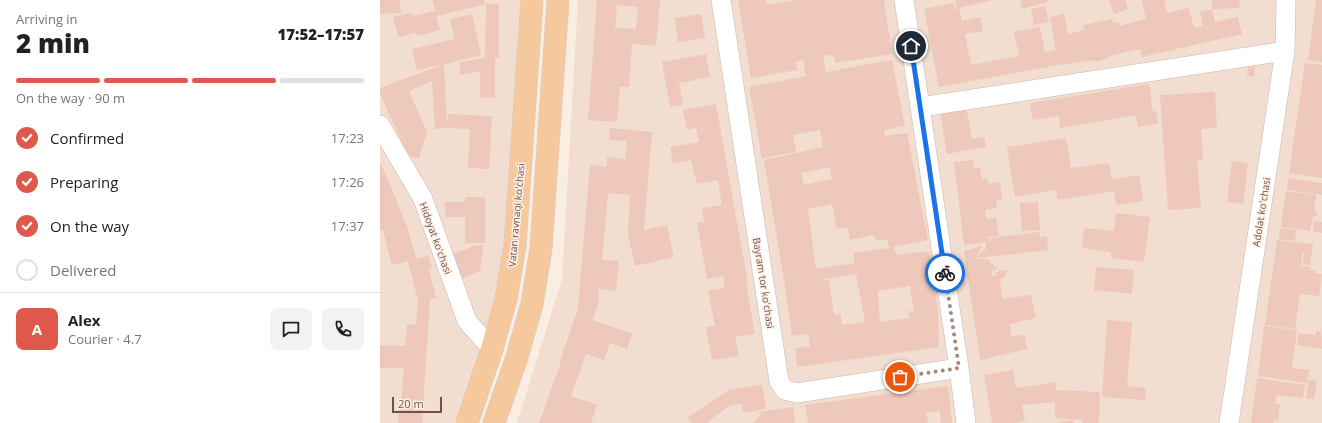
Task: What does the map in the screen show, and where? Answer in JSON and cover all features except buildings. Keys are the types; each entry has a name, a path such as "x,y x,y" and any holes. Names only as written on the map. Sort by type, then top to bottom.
{"main road":[{"name":"Vatan ravnaqi ko'chasi","path":"467,423 492,349 506,299 515,245 532,0"},
{"path":"494,423 517,357 532,304 541,248 558,0"}],"street":[{"name":"Bayram tor koʻchasi","path":"721,0 779,381 785,390 797,394 959,368"},
{"path":"904,0 921,107 966,423"},
{"name":"Adolat koʻchasi","path":"1229,423 1285,51 1286,0"},
{"path":"921,107 1285,51"},
{"name":"Hidoyat ko'chasi","path":"380,125 422,199 467,321 492,349"}],"shaded area":[{"path":"380,0 529,0 510,279 464,423 380,423"},
{"path":"578,0 1322,0 1322,423 517,423 562,279"}],"way so far":[{"path":"900,377 959,368 945,273"}],"route":[{"path":"911,46 945,273"}]}
